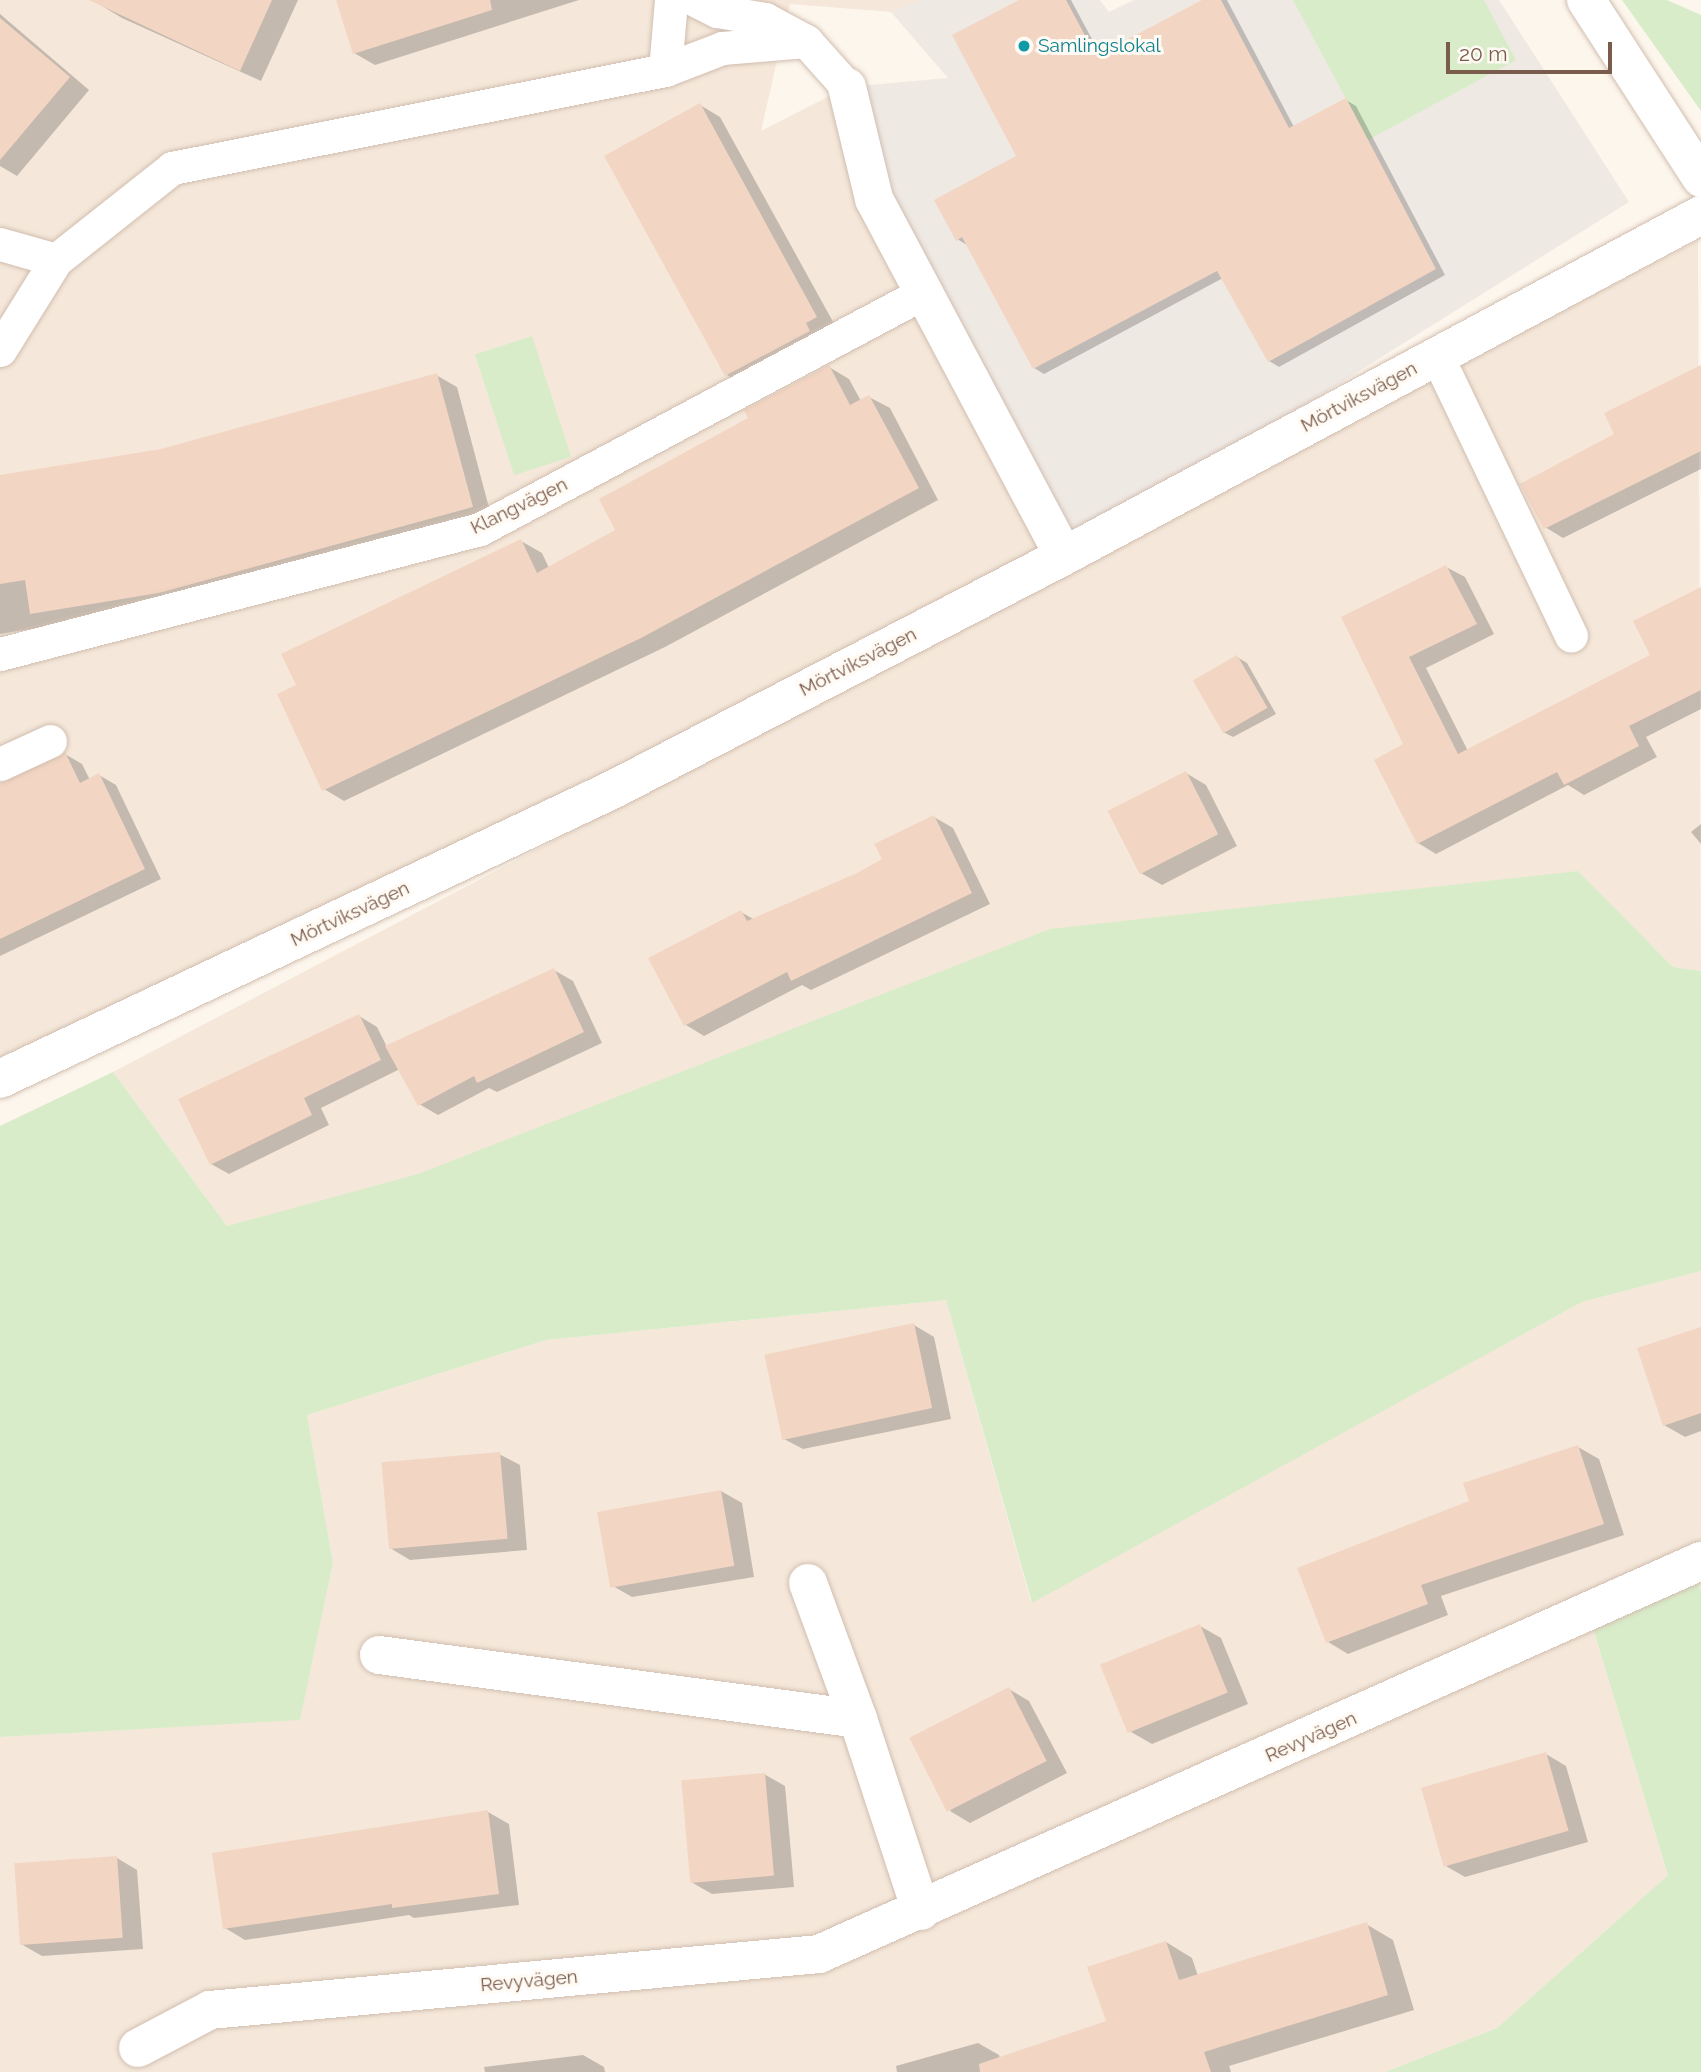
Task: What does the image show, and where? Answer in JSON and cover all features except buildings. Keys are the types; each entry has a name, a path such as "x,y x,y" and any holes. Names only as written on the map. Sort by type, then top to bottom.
{"street":[{"path":"1586,0 1701,178"},
{"path":"847,87 874,199 1064,556"},
{"name":"Mörtviksvägen","path":"0,1079 614,789 1064,556 1701,215"},
{"name":"Revyvägen","path":"138,2048 210,2010 819,1954 921,1911 1701,1561"},
{"path":"808,1583 858,1719 921,1911"},
{"path":"379,1655 858,1719"}],"lane":[{"path":"666,70 671,0"},
{"path":"695,0 717,11 765,19 806,41 847,87"},
{"path":"0,350 56,260 172,168 666,70 722,48 806,41"},
{"path":"0,244 56,260"},
{"name":"Klangvägen","path":"0,654 480,529 923,293"},
{"path":"1437,356 1571,636"},
{"path":"0,764 50,741"}],"shaded area":[{"path":"0,0 921,0 891,12 790,4 761,131 847,87 1064,556 0,1079"},
{"path":"921,0 1100,0 1109,12 1134,0 1499,0 1629,202 1064,556 923,293 847,87 948,78 891,12"},
{"path":"1698,240 1701,971 1673,967 1577,871 227,1226 113,1072"},
{"path":"1701,1271 1701,1591 1691,1566 1588,1612 1668,1875 1497,2028 1385,2072 0,2072 0,1737 300,1719 333,1563 307,1415 546,1340 946,1300 1031,1602 1582,1302"}],"green space":[{"path":"1293,0 1484,0 1516,60 1368,140"},
{"path":"1622,0 1667,0 1701,15 1701,111"},
{"path":"532,336 571,457 514,475 475,355"},
{"path":"1578,871 1673,967 1701,971 1701,1271 1582,1302 1032,1603 946,1300 546,1340 307,1415 333,1563 300,1720 0,1737 0,1126 113,1072 227,1226 418,1174 1050,929"},
{"path":"1691,1566 1701,1591 1701,2072 1385,2072 1497,2028 1668,1875 1588,1612"}],"place":[{"name":"Samlingslokal","path":"1024,46"}]}
